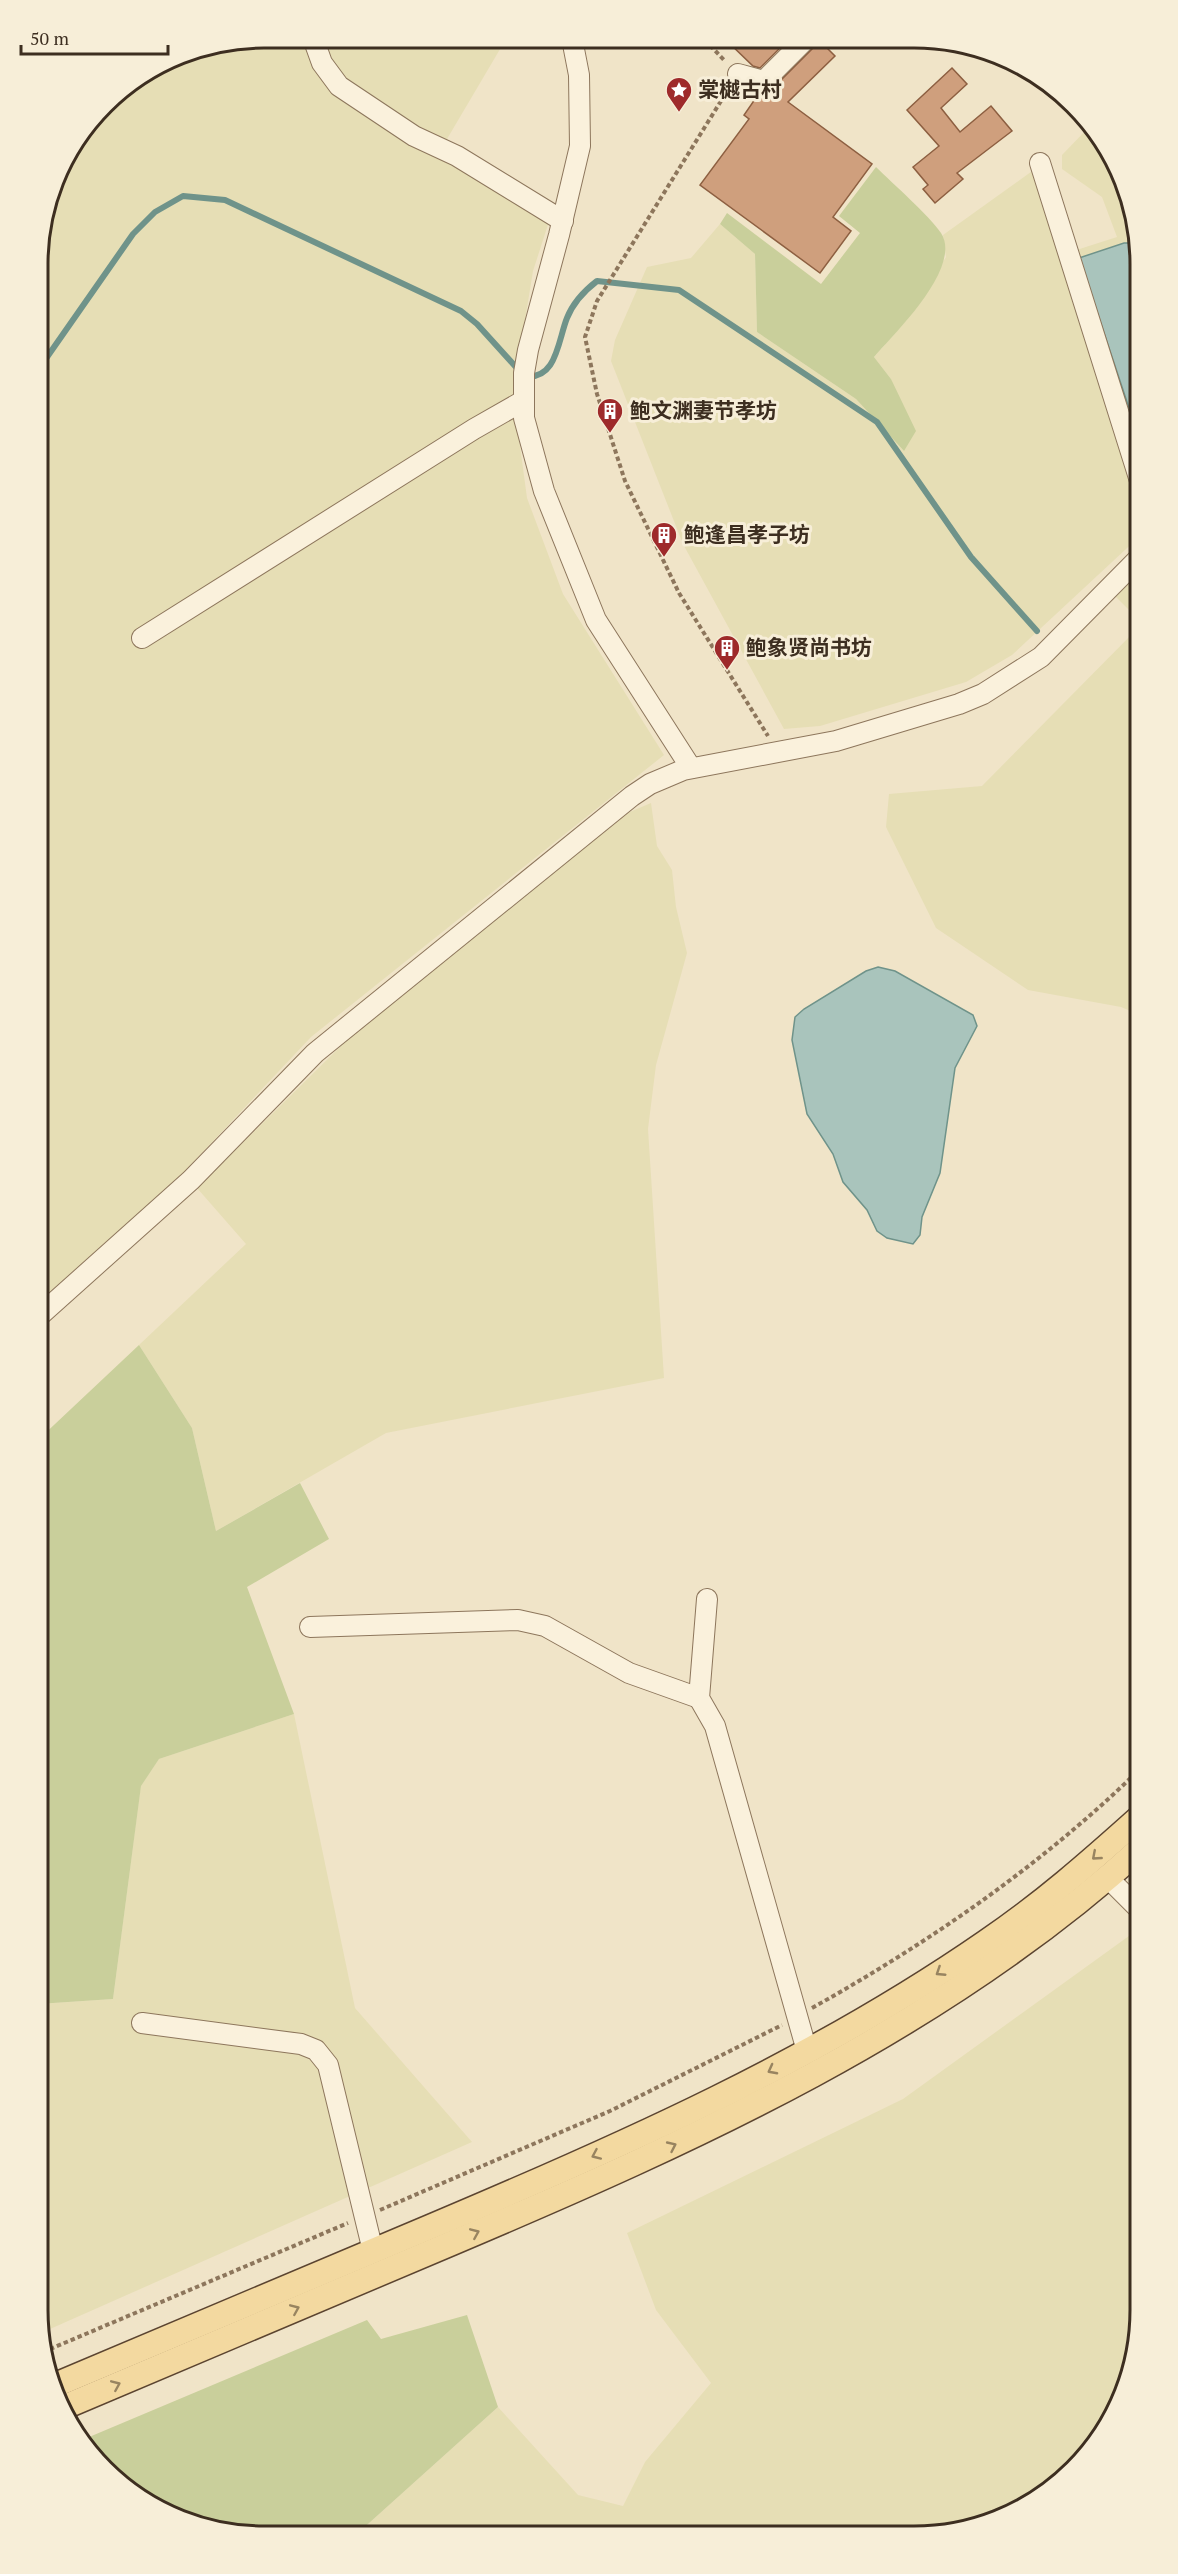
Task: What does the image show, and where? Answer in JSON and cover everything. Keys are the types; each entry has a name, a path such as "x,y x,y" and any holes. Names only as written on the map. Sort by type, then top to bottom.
{"main road":[{"path":"60,2383 625,2143 699,2108 807,2051 916,1988 987,1942 1074,1875 1130,1826"},
{"path":"70,2405 561,2197 710,2129 783,2091 929,2007 1000,1961 1130,1857"}],"street":[{"path":"317,48 322,63 339,86 414,136 458,156 563,221"},
{"path":"574,48 579,75 580,146 563,221 528,350 523,402 528,438 544,490 596,620 691,768"},
{"path":"738,74 764,81 797,48"},
{"path":"1040,163 1130,449"},
{"path":"142,638 474,429 523,402"},
{"path":"48,1308 191,1180 315,1053 632,796 669,775 691,768 836,741 959,704 983,694 1041,657 1130,567"},
{"path":"707,1599 699,1698 715,1726 807,2051"},
{"path":"310,1627 518,1620 545,1626 629,1673 699,1698"},
{"path":"1107,1877 1130,1900"},
{"path":"142,2023 302,2044 321,2054 328,2065 373,2251"}],"path":[{"path":"713,48 738,74 597,301 585,337 610,438 643,523 679,593 778,752"},
{"path":"51,2348 610,2111 715,2061 797,2017 967,1913 1052,1848 1130,1778"}],"shaded area":[{"path":"250,48 501,48 447,139 553,209 533,271 513,394 527,498 563,594 664,755 311,1037 183,1173 48,1294 48,250 55,208 64,182 77,156 111,111 144,84 195,59"},
{"path":"1084,132 1108,169 1119,195 1126,222 1130,250 1130,545 1012,655 966,682 820,726 784,729 683,544 611,361 615,340 647,267 691,258 720,224 755,254 757,332 856,399 904,451 891,379 874,357 906,321 946,257 943,235 1035,169 1064,254 1117,237 1102,197 1062,169 1062,155"},
{"path":"1130,579 1130,611 1114,595"},
{"path":"1130,636 1130,1011 1121,1007 1028,990 936,928 886,827 889,794 982,786"},
{"path":"651,803 657,846 672,870 676,907 687,953 656,1065 648,1129 664,1378 386,1433 216,1531 192,1428 139,1345 246,1244 197,1188 344,1043 625,814"},
{"path":"294,1714 355,2008 472,2142 49,2330 48,2003 113,1999 141,1785 159,1759"},
{"path":"1130,1935 1130,2324 1126,2352 1114,2392 1094,2430 1067,2463 1034,2490 983,2515 928,2526 366,2526 498,2407 578,2495 623,2506 645,2462 711,2383 656,2310 627,2233 903,2099"}],"green space":[{"path":"876,167 935,226 941,233 945,247 943,263 924,299 874,357 891,379 916,431 904,451 856,399 757,332 755,254 720,224 727,213 821,284 860,233 839,216"},
{"path":"139,1345 192,1428 216,1531 300,1483 329,1539 247,1587 294,1714 159,1759 141,1786 113,1999 48,2003 48,1431"},
{"path":"467,2315 498,2407 366,2526 250,2526 195,2515 144,2490 111,2463 90,2437 367,2320 381,2339"}],"water":[{"path":"1129,243 1130,411 1079,258"},
{"path":"878,967 895,971 973,1015 977,1026 955,1068 940,1173 922,1217 920,1235 913,1244 887,1238 877,1231 867,1210 843,1182 833,1154 807,1114 792,1040 795,1017 804,1009 866,971"}],"building":[{"path":"734,48 780,48 760,68 753,66"},
{"path":"827,48 835,56 788,102 872,164 833,217 851,231 820,273 700,185 749,119 744,115 760,92 772,89 812,49"},
{"path":"952,68 967,84 941,108 960,132 991,106 1012,131 957,173 963,179 935,203 923,189 928,185 913,167 939,146 907,110"}],"waterway":[{"path":"48,356 133,234 155,212 183,196 225,200 461,311 477,324 524,376 535,376 550,366 572,307 597,281 679,290 877,422 971,557 1037,631"}],"place":[{"name":"棠樾古村","path":"679,113"},
{"name":"鲍文渊妻节孝坊","path":"610,434"},
{"name":"鲍逢昌孝子坊","path":"664,558"},
{"name":"鲍象贤尚书坊","path":"727,671"}]}
